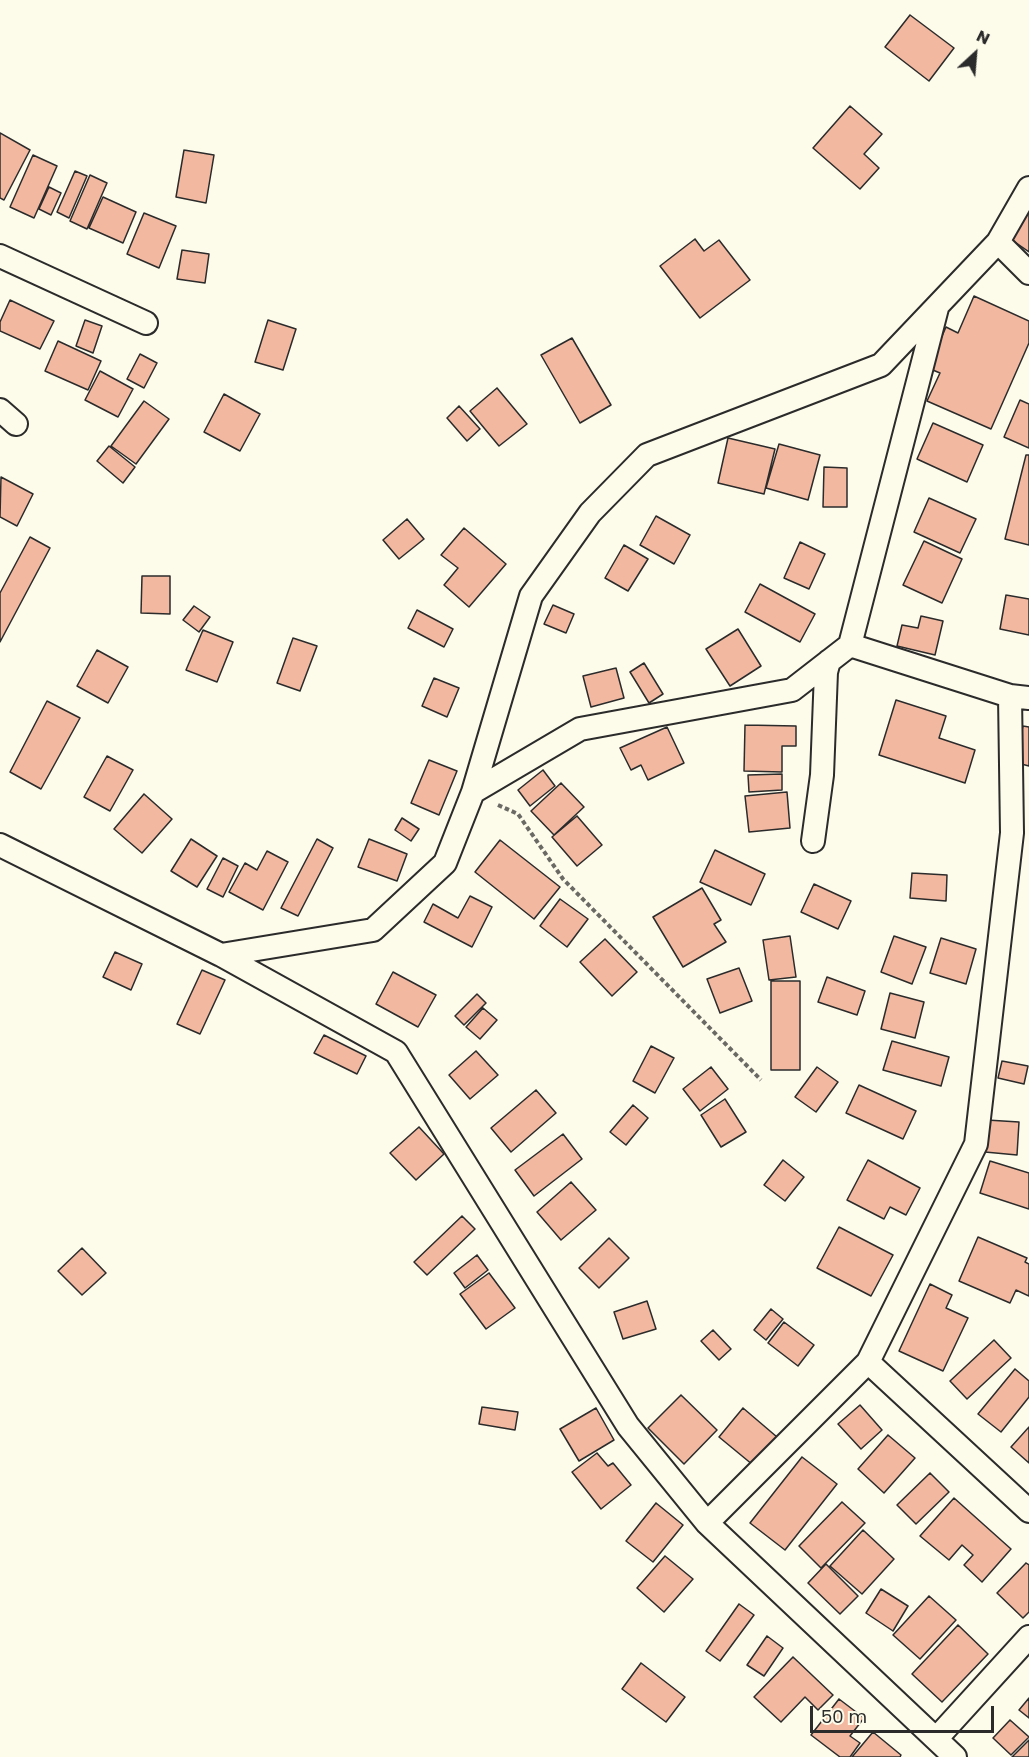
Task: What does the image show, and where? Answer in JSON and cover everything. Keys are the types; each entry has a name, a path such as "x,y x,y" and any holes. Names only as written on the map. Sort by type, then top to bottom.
{"street":[{"path":"221,955 373,930 445,863 473,792 531,596 590,513 647,455 881,365 998,242 1029,188"},
{"path":"998,242 1029,273"},
{"path":"0,256 146,323"},
{"path":"473,792 580,729 792,690 850,645 938,305"},
{"path":"707,1523 868,1362 976,1144 1012,833 1020,697 850,645"},
{"path":"813,841 822,775 826,672 829,661"},
{"path":"0,845 221,955 396,1053 628,1426 707,1523 955,1757"},
{"path":"868,1362 1029,1511"},
{"path":"936,1739 1029,1637"}],"path":[{"path":"473,792 518,814 563,879 761,1080"}],"building":[{"path":"910,15 954,48 929,81 885,47"},
{"path":"850,106 882,134 864,154 879,168 860,189 813,148"},
{"path":"0,133 30,150 4,200 0,198"},
{"path":"184,150 214,155 206,203 176,197"},
{"path":"33,155 57,166 34,218 10,207"},
{"path":"75,171 87,176 69,218 57,212"},
{"path":"90,175 107,183 87,229 70,221"},
{"path":"49,187 61,193 51,215 39,209"},
{"path":"103,197 136,212 123,243 89,228"},
{"path":"1029,210 1029,252 1009,238"},
{"path":"144,213 176,226 159,268 127,254"},
{"path":"695,239 704,251 719,240 750,280 700,318 660,266"},
{"path":"182,250 209,254 205,283 177,279"},
{"path":"974,296 1029,321 1029,343 991,429 927,401 940,373 928,368 946,327 958,333"},
{"path":"10,300 54,321 40,349 0,331 0,322"},
{"path":"85,320 102,326 93,353 76,346"},
{"path":"268,320 296,329 283,370 255,362"},
{"path":"572,338 611,405 580,423 541,355"},
{"path":"58,341 101,361 88,390 45,371"},
{"path":"140,354 157,363 144,388 127,379"},
{"path":"100,371 133,389 118,417 85,400"},
{"path":"497,388 527,424 499,446 470,411"},
{"path":"224,394 260,414 240,451 204,432"},
{"path":"1020,400 1029,404 1029,448 1004,437"},
{"path":"144,401 169,419 136,464 111,446"},
{"path":"459,406 480,429 467,441 447,418"},
{"path":"933,423 983,445 967,482 917,459"},
{"path":"728,438 775,449 764,494 718,483"},
{"path":"779,444 820,455 808,500 766,488"},
{"path":"109,446 135,467 123,483 97,461"},
{"path":"1026,455 1029,455 1029,545 1005,539"},
{"path":"824,467 847,468 847,507 823,507"},
{"path":"1,477 33,494 17,526 0,517"},
{"path":"929,498 976,519 960,553 914,532"},
{"path":"656,516 690,535 674,564 640,545"},
{"path":"407,519 424,539 399,559 383,540"},
{"path":"464,528 506,564 469,607 444,585 458,568 441,555"},
{"path":"30,537 50,548 0,642 0,593"},
{"path":"924,541 962,559 942,603 903,585"},
{"path":"800,542 825,554 809,589 784,578"},
{"path":"624,545 648,559 628,591 605,578"},
{"path":"142,576 170,576 170,614 141,613"},
{"path":"760,584 815,614 800,642 745,612"},
{"path":"1006,595 1029,599 1029,635 1000,629"},
{"path":"553,605 574,614 566,633 544,624"},
{"path":"194,606 210,617 199,632 183,620"},
{"path":"417,610 453,629 444,647 408,628"},
{"path":"921,616 943,621 935,655 897,646 902,625 918,628"},
{"path":"738,629 761,666 730,686 706,649"},
{"path":"203,630 233,642 217,682 186,670"},
{"path":"293,638 317,646 300,691 277,683"},
{"path":"97,650 128,667 108,703 77,686"},
{"path":"644,663 663,694 649,703 630,672"},
{"path":"616,668 624,698 591,707 583,676"},
{"path":"434,678 459,688 447,717 422,706"},
{"path":"896,700 946,716 939,738 975,750 965,783 879,755"},
{"path":"47,701 80,718 41,789 10,772"},
{"path":"745,725 796,726 796,746 782,746 782,772 744,771"},
{"path":"1023,726 1029,727 1029,766 1014,762"},
{"path":"667,727 684,763 648,780 641,765 631,770 620,748"},
{"path":"107,756 133,770 110,811 84,797"},
{"path":"429,760 457,771 439,815 411,803"},
{"path":"543,770 555,786 530,806 518,790"},
{"path":"782,774 782,790 749,792 748,775"},
{"path":"561,783 584,807 554,835 531,811"},
{"path":"787,792 790,828 749,832 745,796"},
{"path":"144,794 172,819 142,853 114,829"},
{"path":"577,816 602,845 577,866 552,837"},
{"path":"402,818 419,829 411,841 395,830"},
{"path":"191,839 217,856 197,887 171,871"},
{"path":"317,839 333,848 298,916 281,908"},
{"path":"369,839 407,854 397,881 358,867"},
{"path":"500,840 560,887 534,919 475,872"},
{"path":"715,850 765,874 751,905 700,882"},
{"path":"267,851 288,862 263,910 229,892 245,863 257,870"},
{"path":"223,858 238,866 223,897 207,889"},
{"path":"912,873 947,875 946,901 910,898"},
{"path":"814,884 851,901 838,929 801,912"},
{"path":"702,888 721,920 714,924 726,942 683,967 653,917"},
{"path":"470,896 492,907 472,947 424,922 433,904 458,918"},
{"path":"560,899 588,919 567,947 540,926"},
{"path":"790,936 796,977 769,980 763,940"},
{"path":"894,936 926,947 912,984 881,972"},
{"path":"941,938 976,949 966,984 930,973"},
{"path":"605,939 637,972 612,996 580,962"},
{"path":"115,952 142,964 131,990 103,977"},
{"path":"739,968 752,1001 720,1013 707,979"},
{"path":"202,970 225,980 200,1034 177,1024"},
{"path":"393,972 436,995 418,1027 376,1004"},
{"path":"827,977 865,991 857,1015 818,1002"},
{"path":"771,981 800,981 800,1070 771,1070"},
{"path":"890,993 924,1002 915,1038 881,1029"},
{"path":"477,994 486,1003 464,1025 455,1016"},
{"path":"483,1008 497,1020 480,1039 466,1027"},
{"path":"324,1035 366,1056 357,1074 314,1053"},
{"path":"892,1041 949,1057 941,1086 883,1070"},
{"path":"651,1046 674,1058 655,1093 633,1081"},
{"path":"476,1051 498,1075 470,1099 449,1075"},
{"path":"1002,1061 1028,1066 1024,1084 998,1078"},
{"path":"711,1067 728,1089 700,1111 683,1089"},
{"path":"817,1067 838,1082 816,1112 795,1097"},
{"path":"859,1085 916,1111 903,1139 846,1113"},
{"path":"536,1090 556,1113 511,1152 491,1128"},
{"path":"725,1099 746,1132 721,1147 701,1115"},
{"path":"633,1105 648,1118 626,1145 610,1132"},
{"path":"987,1120 1019,1122 1017,1155 985,1152"},
{"path":"419,1127 444,1154 416,1180 390,1153"},
{"path":"563,1134 582,1159 534,1196 515,1170"},
{"path":"783,1160 804,1177 785,1201 764,1185"},
{"path":"868,1160 920,1188 906,1215 890,1207 884,1219 847,1200"},
{"path":"990,1161 1029,1173 1029,1209 980,1193"},
{"path":"571,1182 596,1210 561,1240 537,1212"},
{"path":"462,1216 475,1229 427,1275 414,1262"},
{"path":"839,1227 893,1255 871,1296 817,1268"},
{"path":"978,1237 1027,1258 1025,1262 1029,1264 1029,1296 1016,1290 1010,1303 959,1281"},
{"path":"609,1238 629,1258 599,1288 579,1268"},
{"path":"82,1248 106,1273 82,1295 58,1271"},
{"path":"477,1255 488,1270 465,1288 454,1273"},
{"path":"489,1273 515,1308 486,1329 460,1294"},
{"path":"930,1284 952,1295 946,1308 968,1318 943,1371 899,1351"},
{"path":"647,1301 656,1329 623,1339 614,1312"},
{"path":"771,1309 783,1319 766,1340 754,1330"},
{"path":"784,1322 814,1345 798,1366 768,1343"},
{"path":"713,1330 731,1349 719,1360 701,1341"},
{"path":"994,1340 1011,1358 967,1399 950,1381"},
{"path":"1015,1369 1029,1381 1029,1397 1001,1432 978,1414"},
{"path":"681,1395 717,1430 684,1464 648,1428"},
{"path":"860,1405 882,1430 861,1449 838,1424"},
{"path":"482,1407 518,1412 515,1430 479,1424"},
{"path":"596,1408 614,1440 579,1461 560,1429"},
{"path":"743,1408 777,1437 753,1465 719,1437"},
{"path":"1029,1427 1029,1463 1011,1447"},
{"path":"888,1435 915,1458 884,1493 858,1469"},
{"path":"597,1453 608,1466 613,1463 631,1485 601,1509 572,1472"},
{"path":"802,1457 837,1484 785,1550 750,1523"},
{"path":"930,1473 949,1492 916,1524 897,1505"},
{"path":"954,1498 1011,1549 982,1582 964,1565 973,1555 962,1545 949,1560 920,1536"},
{"path":"842,1502 865,1523 821,1568 799,1546"},
{"path":"656,1503 683,1525 653,1562 626,1541"},
{"path":"863,1530 894,1559 862,1594 830,1566"},
{"path":"665,1556 693,1579 664,1612 637,1588"},
{"path":"1026,1563 1029,1565 1029,1612 1023,1618 997,1593"},
{"path":"826,1564 858,1596 840,1614 808,1583"},
{"path":"881,1589 908,1606 893,1631 866,1613"},
{"path":"929,1596 956,1620 920,1659 893,1635"},
{"path":"739,1604 754,1615 720,1661 706,1651"},
{"path":"958,1625 988,1654 942,1702 912,1674"},
{"path":"767,1636 783,1648 764,1676 747,1665"},
{"path":"793,1657 833,1695 818,1710 805,1697 781,1722 754,1697"},
{"path":"641,1663 685,1697 666,1722 622,1689"},
{"path":"1029,1698 1029,1718 1019,1710"},
{"path":"839,1699 864,1718 850,1736 860,1743 850,1757 840,1757 811,1735"},
{"path":"1010,1720 1029,1737 1011,1755 993,1738"},
{"path":"873,1732 901,1755 900,1757 852,1757"},
{"path":"1029,1740 1029,1757 1012,1757"}]}
